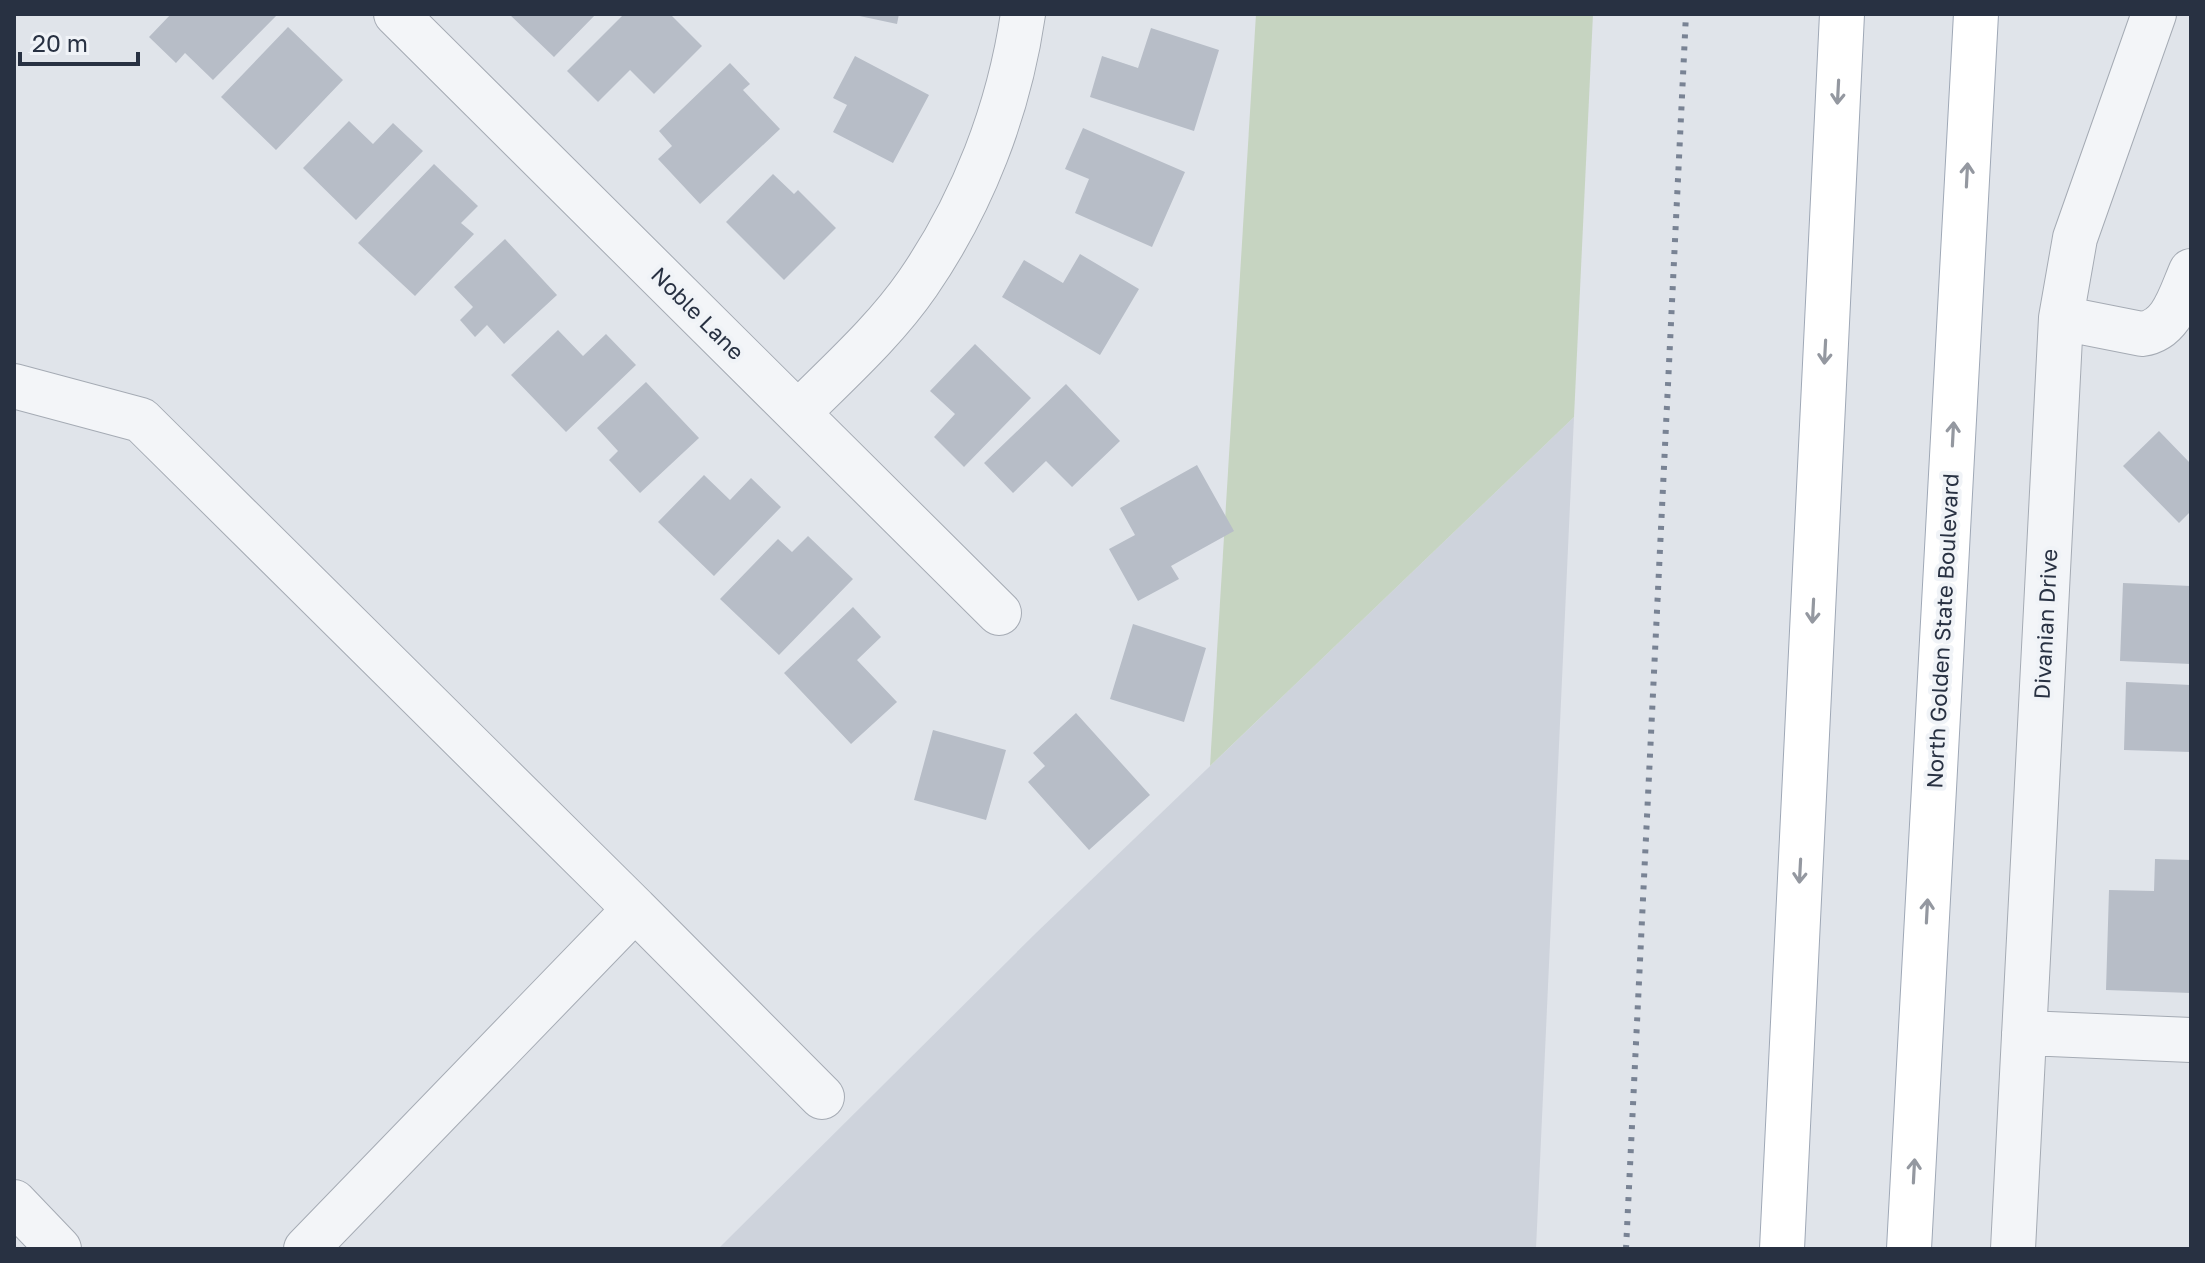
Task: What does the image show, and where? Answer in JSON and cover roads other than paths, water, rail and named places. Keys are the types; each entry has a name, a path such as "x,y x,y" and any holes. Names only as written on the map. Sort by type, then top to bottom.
{"main road":[{"path":"1782,1249 1842,14"},
{"name":"North Golden State Boulevard","path":"1909,1249 1976,14"},
{"path":"1944,596 1976,537 2003,14"}],"street":[{"name":"Noble Lane","path":"396,14 999,613"},
{"path":"798,413 894,314 938,251 971,187 1001,116 1023,14"},
{"name":"Divanian Drive","path":"2013,1249 2061,318 2075,238 2154,14"},
{"path":"2061,318 2142,334 2154,332 2175,308 2191,271"},
{"path":"14,386 141,420 822,1097"},
{"path":"306,1249 635,909"},
{"path":"2024,1033 2191,1040"},
{"path":"14,1202 59,1249"}],"railway":[{"path":"1626,1249 1686,14"}]}
